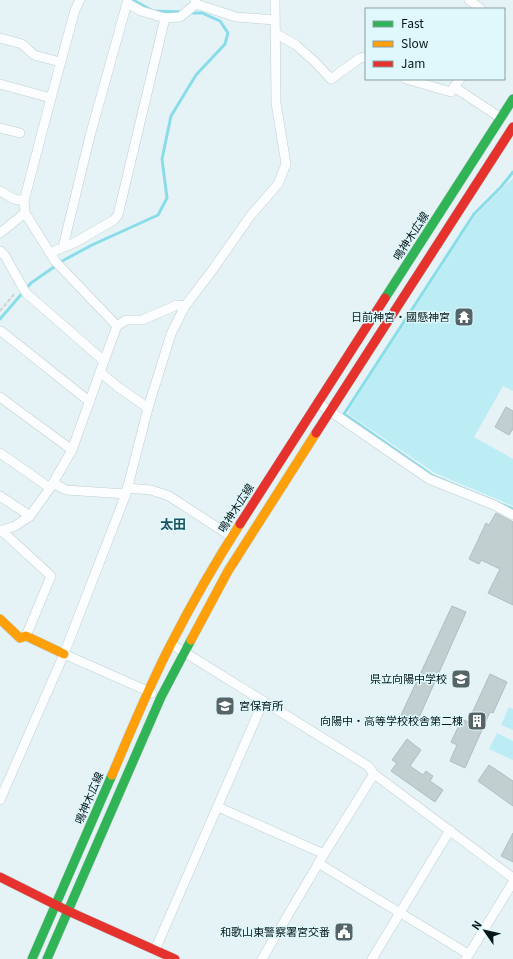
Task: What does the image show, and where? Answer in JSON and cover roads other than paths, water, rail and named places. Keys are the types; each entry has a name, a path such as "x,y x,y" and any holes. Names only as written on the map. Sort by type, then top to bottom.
{"main road":[{"name":"鳴神木広線","path":"32,959 148,692 171,644 217,560 513,99"},
{"path":"47,959 161,697 228,571 513,127"},
{"path":"0,619 20,638 26,636 64,654"},
{"path":"0,877 68,911 155,950 165,957 175,959"}],"street":[{"path":"80,0 75,10 60,62 24,201 24,213 55,261 117,326"},
{"path":"0,800 64,654 126,491 148,408 171,334 185,306 211,272 250,215 278,184 286,164 276,103 275,0"},
{"path":"469,0 480,8"},
{"path":"63,247 90,136 126,1 141,12 165,18 180,17 196,2 236,17 275,20"},
{"path":"50,253 76,242 114,220 118,215 165,18"},
{"path":"275,33 296,45 331,79 360,58 365,57"},
{"path":"0,38 22,44 34,55 60,62"},
{"path":"409,80 451,92 459,80"},
{"path":"0,84 51,98"},
{"path":"454,87 501,118"},
{"path":"0,128 20,133"},
{"path":"0,191 24,201"},
{"path":"0,233 24,213"},
{"path":"0,251 5,256 26,292 104,361"},
{"path":"1,530 16,526 30,516 51,486 72,450 117,326 126,320 142,320 177,305 185,306"},
{"path":"1,331 90,402"},
{"path":"100,372 148,408"},
{"path":"0,397 72,450"},
{"path":"318,403 429,479 494,505 513,515"},
{"path":"0,453 51,486 66,490 151,490 169,496 232,537"},
{"path":"0,496 30,516"},
{"path":"1,530 51,576 26,636"},
{"path":"171,644 368,766 374,774 513,878"},
{"path":"64,654 161,697"},
{"path":"155,950 264,702"},
{"path":"262,959 318,863 374,774"},
{"path":"218,806 324,854"},
{"path":"372,959 450,830"},
{"path":"318,863 467,957 513,882"}],"waterway":[{"path":"133,0 153,11 183,12"},
{"path":"0,319 31,283 64,260 92,245 158,215 167,198 162,159 171,116 196,75 225,44 228,33 220,21 202,13 188,13"},
{"path":"513,172 501,187 474,214 344,414 433,476 513,509"}],"place":[{"name":"日前神宮・國懸神宮","path":"464,317"},
{"name":"県立向陽中学校","path":"461,679"},
{"name":"宮保育所","path":"225,706"},
{"name":"向陽中・高等学校校舎第二棟","path":"477,721"},
{"name":"和歌山東警察署宮交番","path":"344,932"}],"district":[{"name":"太田","path":"173,524"}]}
